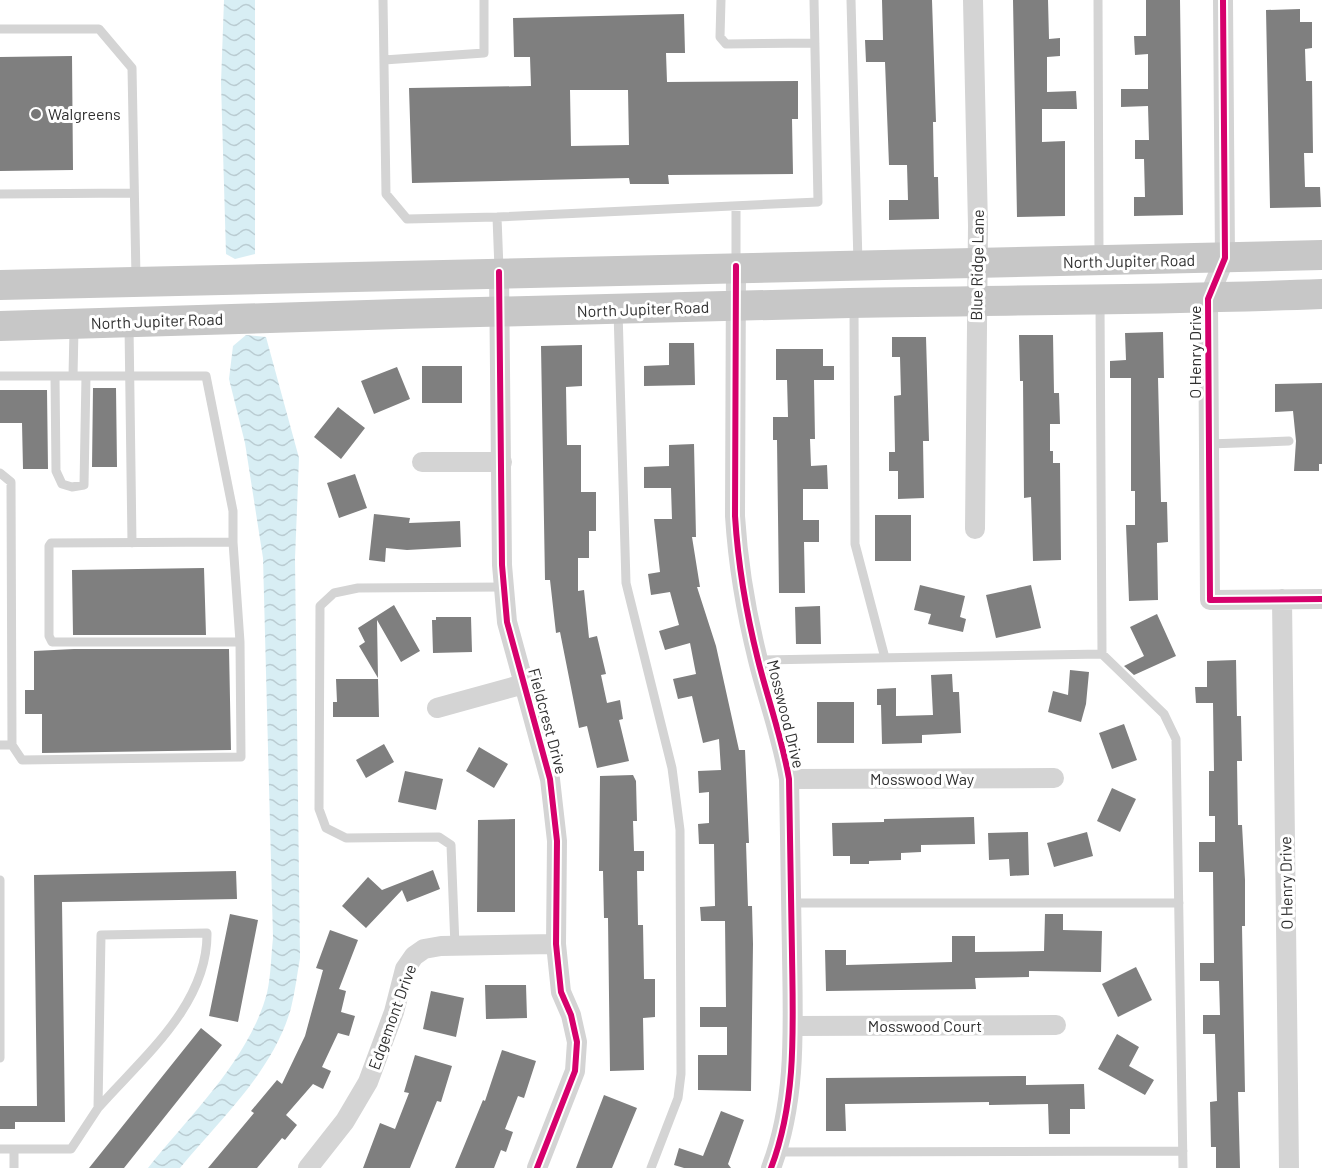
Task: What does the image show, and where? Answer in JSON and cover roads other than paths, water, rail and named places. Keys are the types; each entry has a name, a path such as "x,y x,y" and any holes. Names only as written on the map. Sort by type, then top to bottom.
{"main road":[{"name":"North Jupiter Road","path":"0,285 736,266 977,264 1322,255"},
{"path":"129,322 136,281"},
{"name":"North Jupiter Road","path":"0,326 854,303 1208,298 1322,294"}],"street":[{"name":"Blue Ridge Lane","path":"973,0 977,264 975,529"},
{"name":"O Henry Drive","path":"1223,0 1225,258 1208,298 1210,600 1282,599 1289,1168"},
{"name":"Mosswood Drive","path":"736,266 735,516 742,585 758,660 782,742 789,780 794,1026 791,1077 774,1160"},
{"name":"Fieldcrest Drive","path":"500,272 504,587 507,622 550,779 557,841 556,944 561,993 571,1015 577,1042 575,1071 537,1168"},
{"path":"422,462 502,462"},
{"path":"1282,599 1322,599"},
{"path":"437,708 524,684"},
{"name":"Mosswood Way","path":"789,780 1054,778"},
{"name":"Edgemont Drive","path":"308,1168 345,1121 368,1082 394,1012 405,969 414,956 424,950 455,946 556,944"},
{"name":"Mosswood Court","path":"794,1026 1056,1025"}],"lane":[{"path":"383,0 386,194 407,219 818,202 814,0"},
{"path":"384,60 484,53 484,0"},
{"path":"721,0 720,36 726,44 815,43"},
{"path":"851,0 858,265"},
{"path":"1098,0 1099,261"},
{"path":"0,29 99,29 132,68 136,281"},
{"path":"0,194 134,193"},
{"path":"736,206 736,266"},
{"path":"497,217 500,272"},
{"path":"1100,298 1102,654"},
{"path":"854,303 855,544 885,658"},
{"path":"618,309 626,583 672,768 680,830 681,1074 678,1098 651,1168"},
{"path":"129,322 132,543"},
{"path":"73,376 74,324"},
{"path":"0,376 206,376 233,511 240,642 241,757 22,760 12,745 11,482 0,473"},
{"path":"55,376 56,471 62,484 72,487 84,485 86,376"},
{"path":"1209,444 1289,441"},
{"path":"233,542 51,543 49,546 49,640 52,642 240,642"},
{"path":"455,946 450,844 439,837 346,838 326,828 318,809 320,606 334,593 358,588 504,587"},
{"path":"758,660 1102,654 1164,714 1174,730 1176,739 1183,1168"},
{"path":"0,745 12,745"},
{"path":"0,880 0,1058"},
{"path":"791,903 1179,903"},
{"path":"0,1149 71,1149 98,1108 188,1006 203,972 207,933 101,935 98,1108"},
{"path":"14,1149 14,1168"},
{"path":"774,1160 1183,1151"}],"water":[{"path":"224,0 255,0 255,254 235,259 226,254 221,83"},
{"path":"246,335 266,337 299,458 295,559 300,958 291,1008 283,1031 259,1074 180,1168 148,1168 233,1064 258,1018 269,980 273,938 263,558 245,443 229,379 233,346"}],"place":[{"name":"Walgreens","path":"36,114"}]}
